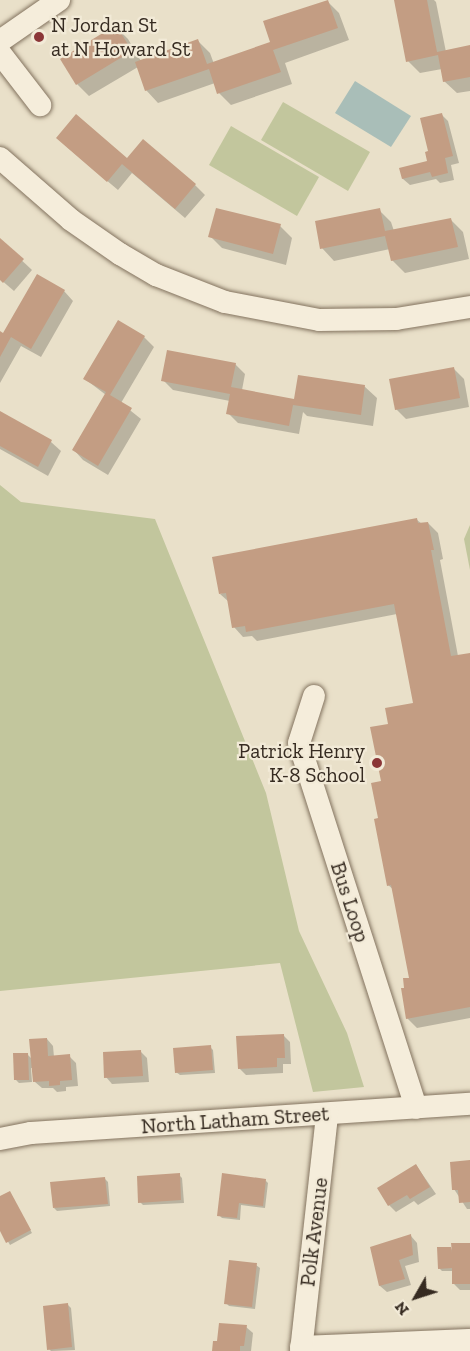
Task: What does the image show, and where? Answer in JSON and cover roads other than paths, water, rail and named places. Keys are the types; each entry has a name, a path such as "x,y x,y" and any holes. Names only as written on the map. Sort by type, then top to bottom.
{"street":[{"path":"0,41 59,0"},
{"path":"0,53 40,105"},
{"path":"0,158 71,220 120,254 156,275 225,302 319,320 396,319 470,307"},
{"name":"Bus Loop","path":"314,696 298,743 416,1108"},
{"name":"North Latham Street","path":"0,1139 31,1133 470,1104"},
{"name":"Polk Avenue","path":"301,1349 327,1114"},
{"path":"301,1349 470,1340"}],"water":[{"path":"355,81 411,116 391,147 335,113"}],"place":[{"name":"N Jordan St at N Howard St","path":"39,37"},
{"name":"Patrick Henry K-8 School","path":"377,763"}]}
